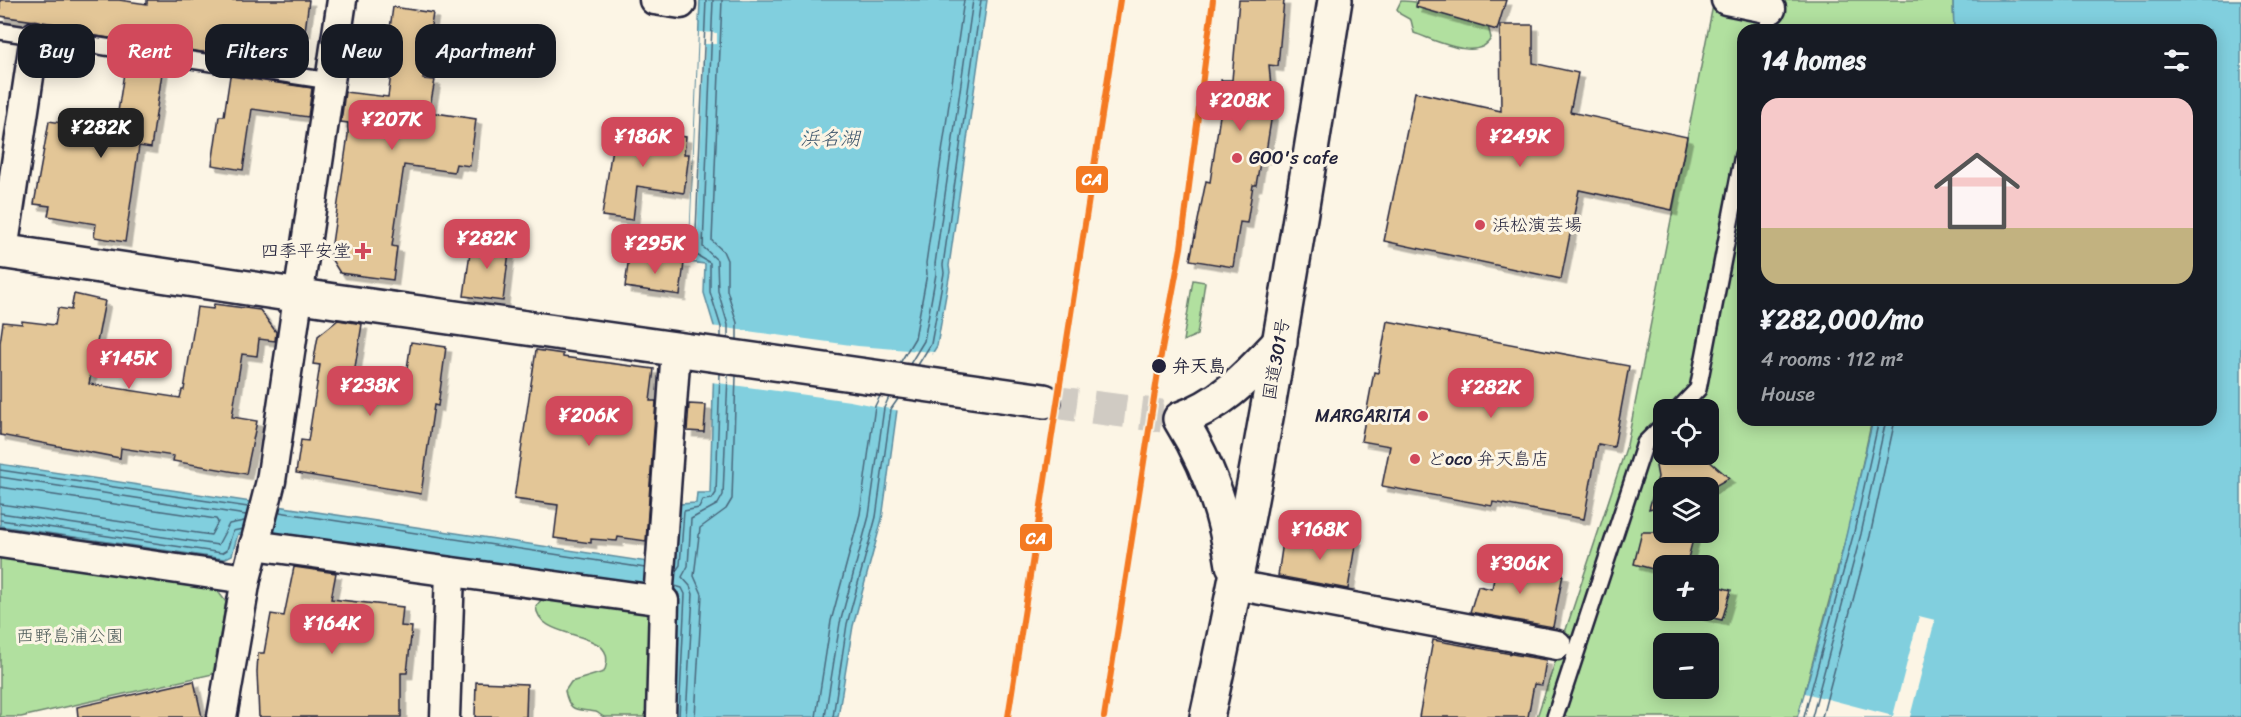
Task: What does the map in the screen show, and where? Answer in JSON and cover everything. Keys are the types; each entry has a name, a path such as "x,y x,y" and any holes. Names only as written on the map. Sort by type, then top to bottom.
{"main road":[{"name":"国道301号","path":"1207,717 1235,585 1280,342 1335,0"},
{"path":"2,251 298,296 1044,401"},
{"path":"1235,585 1229,539 1206,464 1171,418 1217,403 1233,391 1280,342"}],"street":[{"path":"222,717 246,579 266,502 342,0"},
{"path":"1726,0 1771,13"},
{"path":"2,251 29,78"},
{"path":"658,596 688,350"},
{"path":"255,542 450,572 658,596 664,601 661,717"},
{"path":"0,543 246,579"},
{"path":"445,717 450,572"},
{"path":"1235,585 1557,645"}],"lane":[{"path":"0,31 18,34"},
{"path":"95,45 330,81"},
{"path":"1688,399 1698,389 1737,186"},
{"path":"1555,717 1646,443 1653,436"}],"green space":[{"path":"1714,0 1953,0 1954,24 1737,24 1737,426 1871,426 1848,530 1798,717 1537,717 1627,445"},
{"path":"1401,1 1446,9 1470,17 1488,26 1491,38 1477,49 1466,49 1414,33 1411,20 1400,14 1397,9"},
{"path":"1193,280 1205,282 1197,335 1183,341"},
{"name":"西野島浦公園","path":"0,557 216,589 226,602 213,674 21,717 0,717"},
{"path":"551,597 647,612 653,620 652,717 604,717 596,712 576,709 569,704 565,691 571,682 604,672 607,657 602,647 550,626 540,618 536,606 542,599"}],"water":[{"name":"浜名湖","path":"700,0 987,0 950,272 937,346 897,410 882,519 853,626 838,717 673,717 679,593 238,534 232,555 224,559 0,526 0,464 674,566 679,504 696,503 697,493 710,493 715,329 704,293 705,264 689,262"},
{"path":"1953,0 2241,0 2241,717 1798,717 1835,583 1872,426 2217,426 2217,24 1954,24"}],"pier":[{"path":"699,32 717,33 717,44 705,44 696,262 689,262"},
{"path":"711,326 858,346 933,352 932,359 900,411 850,401 711,382"},
{"path":"1919,616 1935,620 1910,717 1798,717 1805,693 1893,716"}],"building":[{"path":"0,0 119,0 147,4 147,0 309,0 306,24 205,24 205,52 193,51 193,24 107,24 107,38 95,36 95,24 56,24 0,16"},
{"path":"1239,0 1284,0 1278,66 1269,65 1273,108 1265,158 1261,157 1256,185 1253,185 1247,223 1240,222 1233,267 1190,260 1206,181 1210,182 1221,109 1224,109 1221,80 1232,80"},
{"path":"1417,0 1506,0 1497,30 1416,7"},
{"path":"393,7 433,13 431,24 415,24 415,78 435,80 429,112 476,119 470,166 456,164 454,172 404,165 392,246 397,247 393,280 340,273 330,257 348,135 348,123 341,122 345,92 388,97 390,78 403,78 403,24 391,24"},
{"path":"1500,25 1533,25 1533,63 1578,73 1570,112 1687,137 1672,210 1579,190 1561,279 1384,241 1415,92 1501,111"},
{"path":"123,78 161,78 151,148 139,146 125,242 94,237 96,224 48,216 50,206 34,204 49,121 115,131"},
{"path":"230,78 312,88 308,117 252,109 243,170 212,165 219,116 224,116"},
{"path":"615,127 686,137 684,154 689,154 684,193 637,186 633,220 602,216"},
{"path":"472,238 510,243 503,301 464,296"},
{"path":"629,256 684,263 680,295 625,287"},
{"path":"74,294 105,301 89,384 180,398 184,390 197,307 213,309 214,304 260,310 276,332 275,341 259,339 257,356 242,354 232,417 257,421 246,474 173,461 174,456 121,448 120,458 0,435 0,343 3,322 22,324 22,321 55,325 58,308 71,310"},
{"path":"338,320 362,324 352,386 403,395 411,342 446,347 438,406 434,405 421,494 296,473 301,440 308,441 320,365 313,364 318,336"},
{"path":"1387,321 1629,366 1614,447 1598,444 1584,519 1493,502 1492,506 1382,486 1390,446 1361,441 1374,372 1378,373"},
{"path":"536,350 563,354 563,357 654,369 650,401 656,401 646,541 618,537 617,541 591,539 591,543 554,538 558,505 514,499"},
{"path":"689,404 706,405 704,432 687,431"},
{"path":"1714,465 1729,478 1719,484 1719,477 1658,477 1656,466"},
{"path":"1653,495 1653,508 1649,509"},
{"path":"1311,532 1356,539 1348,589 1278,576 1283,542 1309,548"},
{"path":"1642,532 1653,532 1653,543 1692,543 1689,555 1653,555 1653,569 1634,564"},
{"path":"1497,562 1563,574 1553,627 1470,612 1478,586 1492,589"},
{"path":"294,567 336,573 331,599 403,607 401,626 412,627 407,673 401,673 401,717 259,717 258,653 264,653 271,614 284,616"},
{"path":"1719,587 1731,590 1722,620 1719,619"},
{"path":"1433,640 1546,660 1542,685 1534,684 1528,717 1419,717"},
{"path":"194,681 202,717 78,717 77,707"},
{"path":"476,682 527,684 526,717 475,717"}],"tunnel":[{"path":"1044,401 1162,416"}],"transit line":[{"name":"CA","path":"1008,717 1120,0"},
{"name":"CA","path":"1104,717 1159,366 1181,248 1213,0"}],"place":[{"name":"GOO's cafe","path":"1237,158"},
{"name":"浜松演芸場","path":"1480,225"},
{"name":"四季平安堂","path":"363,251"},
{"name":"弁天島","path":"1159,366"},
{"name":"MARGARITA","path":"1423,416"},
{"name":"どoco 弁天島店","path":"1415,459"}]}
